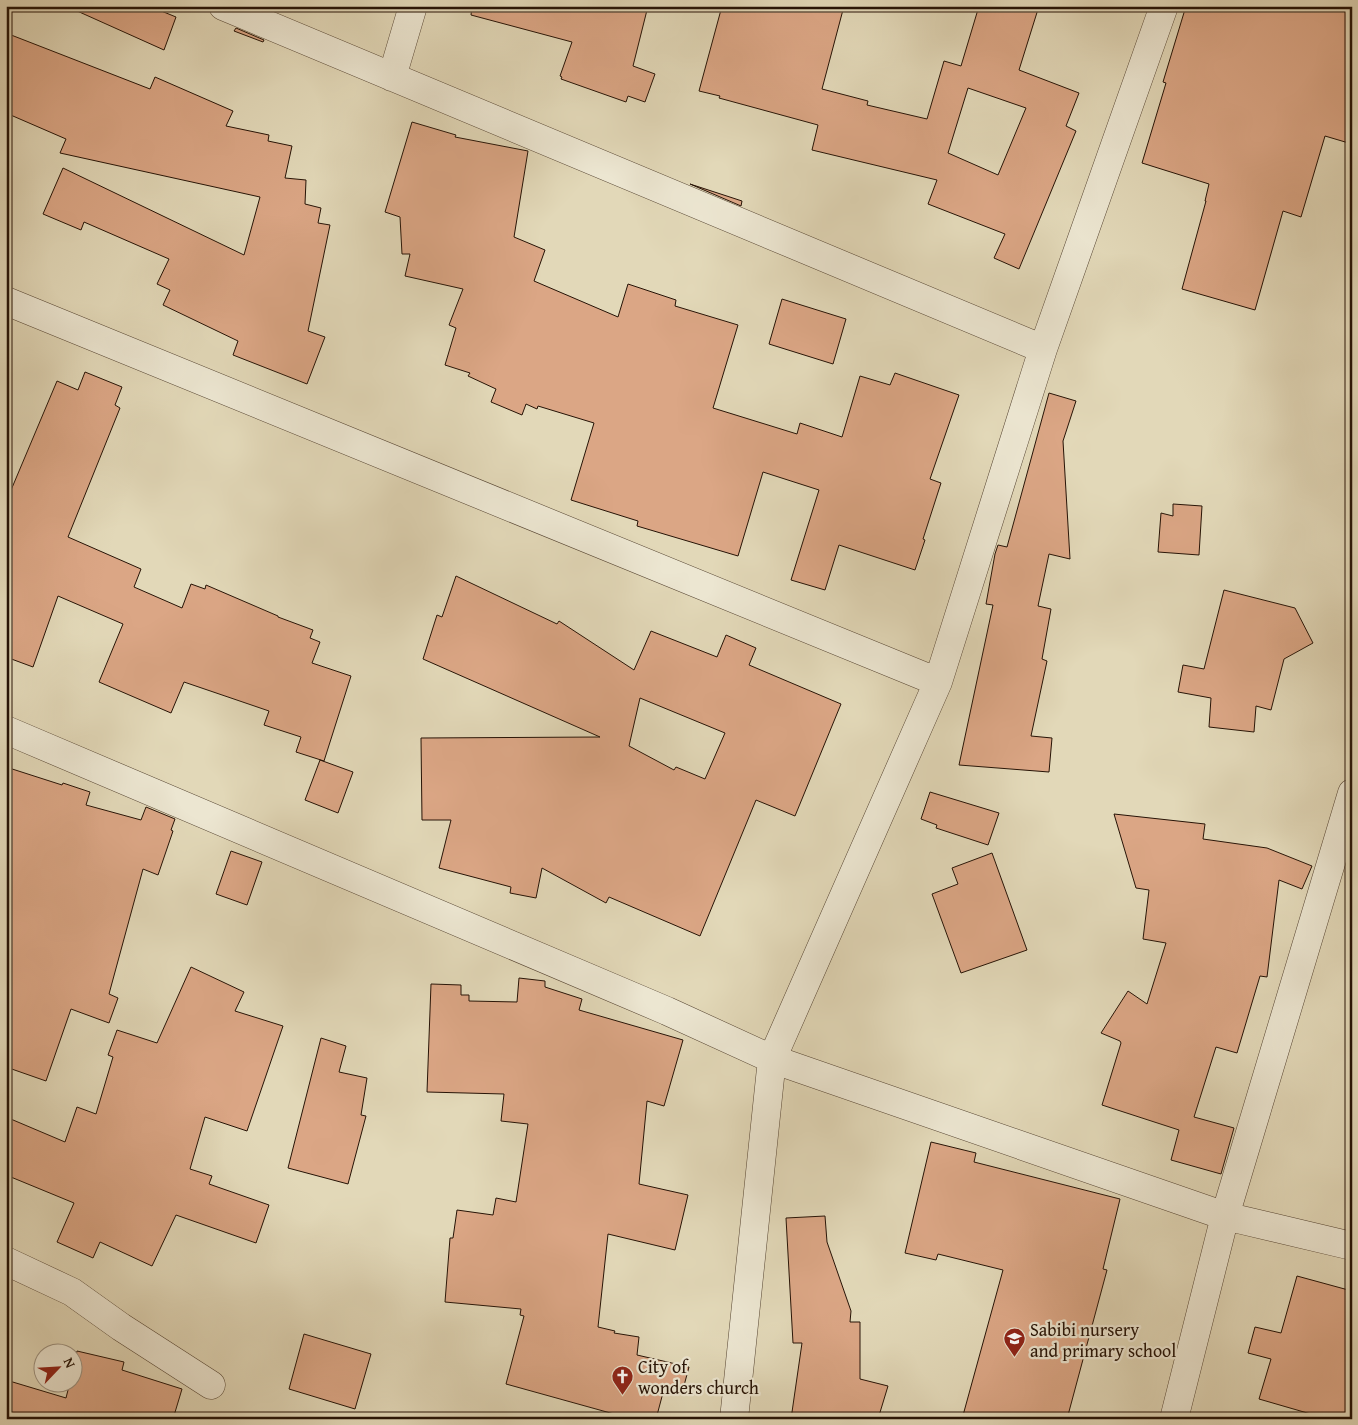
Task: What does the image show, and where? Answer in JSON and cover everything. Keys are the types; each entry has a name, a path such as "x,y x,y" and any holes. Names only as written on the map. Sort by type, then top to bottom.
{"street":[{"path":"223,6 1043,349"},
{"path":"392,77 413,6"},
{"path":"734,1419 772,1059 938,682 1043,349 1164,6"},
{"path":"6,301 938,682"},
{"path":"6,730 667,1011 772,1059 1225,1216 1352,1246"},
{"path":"1174,1419 1225,1216 1352,792"},
{"path":"6,1261 72,1292 121,1327 211,1385"}],"building":[{"path":"66,6 149,6 176,17 164,50"},
{"path":"472,6 648,6 633,66 655,74 645,102 628,96 626,102 561,79 562,77 560,76 572,42 471,15"},
{"path":"722,6 844,6 822,89 868,101 867,105 927,119 944,61 961,66 979,6 1039,6 1019,70 1079,93 1066,126 1076,131 1019,269 994,258 1005,234 928,204 937,180 812,150 818,125 699,91","holes":["968,88 1026,108 998,175 948,153"]},
{"path":"1186,6 1352,6 1352,144 1325,136 1301,217 1283,211 1255,310 1182,289 1209,184 1142,163 1166,83 1163,82"},
{"path":"236,28 264,40 263,42 234,31"},
{"path":"6,33 150,89 155,77 233,111 226,126 269,135 268,141 292,146 285,178 306,180 305,204 321,208 318,223 330,225 308,331 325,337 307,384 233,355 238,341 163,305 170,290 157,284 169,259 84,222 81,230 43,214 63,168 244,255 260,197 60,153 66,139 6,113"},
{"path":"412,122 456,135 455,137 528,151 514,237 545,250 534,281 618,317 628,284 676,300 675,306 738,325 713,408 797,434 800,423 842,437 860,376 890,385 895,373 959,395 930,479 941,483 915,570 839,545 825,590 791,580 819,490 763,472 738,556 637,526 638,521 571,500 594,423 538,406 537,409 526,404 522,415 491,402 496,389 468,376 470,373 445,365 456,328 449,325 463,289 405,276 410,254 402,254 400,217 385,212"},
{"path":"690,184 742,201 741,206"},
{"path":"782,299 846,319 833,364 769,344"},
{"path":"85,372 122,387 115,405 120,408 68,537 141,569 134,587 182,608 191,584 205,589 206,585 278,617 313,630 310,638 320,642 312,663 351,676 324,761 296,752 301,737 264,725 269,711 184,682 171,713 99,682 123,624 58,596 33,667 6,657 6,502 57,381 78,390"},
{"path":"1049,393 1076,401 1063,441 1070,559 1049,554 1038,606 1051,609 1042,659 1047,661 1031,736 1052,738 1049,772 959,765 993,605 986,604 995,554 998,545 1007,547"},
{"path":"1173,504 1202,506 1199,555 1158,552 1161,513 1173,516"},
{"path":"456,576 557,624 559,621 634,670 651,631 717,657 726,635 756,648 749,665 841,704 795,816 756,800 700,936 609,897 606,903 542,868 536,898 510,893 511,887 439,868 451,820 422,820 421,738 600,737 423,659 437,615 442,617","holes":["640,698 725,733 705,779 676,767 674,770 629,746"]},
{"path":"1224,590 1295,608 1313,643 1284,659 1271,710 1256,706 1254,732 1209,727 1211,698 1178,692 1183,665 1204,669"},
{"path":"320,760 353,772 338,813 305,800"},
{"path":"6,767 90,792 86,805 141,820 146,807 175,819 171,830 173,831 158,875 143,869 109,994 118,998 109,1023 71,1009 46,1081 6,1067"},
{"path":"930,792 999,813 988,845 936,828 937,825 921,819"},
{"path":"1114,814 1205,824 1203,839 1267,848 1312,866 1302,889 1279,880 1267,977 1260,976 1237,1053 1216,1047 1194,1117 1234,1128 1221,1174 1171,1160 1179,1130 1102,1105 1121,1043 1101,1033 1128,991 1147,1004 1166,943 1143,939 1149,890 1136,888"},
{"path":"231,851 262,862 247,905 216,894"},
{"path":"992,853 1027,950 961,973 932,894 958,884 952,868"},
{"path":"191,967 244,992 235,1011 283,1026 247,1131 205,1117 190,1169 212,1176 209,1184 269,1205 256,1243 176,1215 152,1266 100,1242 93,1258 57,1242 74,1203 6,1175 6,1117 65,1142 77,1107 96,1114 113,1057 108,1055 117,1030 157,1043"},
{"path":"519,978 545,981 545,987 582,999 579,1010 683,1040 664,1106 647,1101 639,1184 688,1195 675,1250 608,1234 598,1327 615,1331 614,1333 639,1337 637,1355 689,1367 682,1393 664,1389 656,1419 632,1419 506,1384 524,1316 520,1315 521,1309 445,1302 450,1238 453,1238 457,1210 493,1215 496,1198 516,1202 528,1124 501,1121 504,1094 427,1092 431,984 461,985 461,995 469,995 469,1001 517,1002"},
{"path":"321,1038 346,1046 339,1072 367,1078 361,1115 366,1116 348,1184 288,1168"},
{"path":"931,1142 976,1153 974,1162 1120,1199 1103,1269 1107,1270 1067,1419 962,1419 1003,1270 938,1254 936,1260 905,1253"},
{"path":"825,1216 827,1242 851,1311 850,1322 860,1322 860,1379 888,1386 878,1419 791,1419 802,1343 793,1343 786,1218"},
{"path":"1297,1276 1352,1291 1352,1419 1328,1419 1259,1399 1271,1359 1248,1353 1255,1327 1281,1333"},
{"path":"304,1334 371,1354 355,1409 289,1389"},
{"path":"82,1352 124,1362 122,1370 182,1389 173,1419 6,1419 6,1380 32,1388 32,1392 46,1392 66,1398 68,1392 82,1392"}],"place":[{"name":"Sabibi nursery and primary school","path":"1014,1358"},
{"name":"City of wonders church","path":"622,1395"}]}
